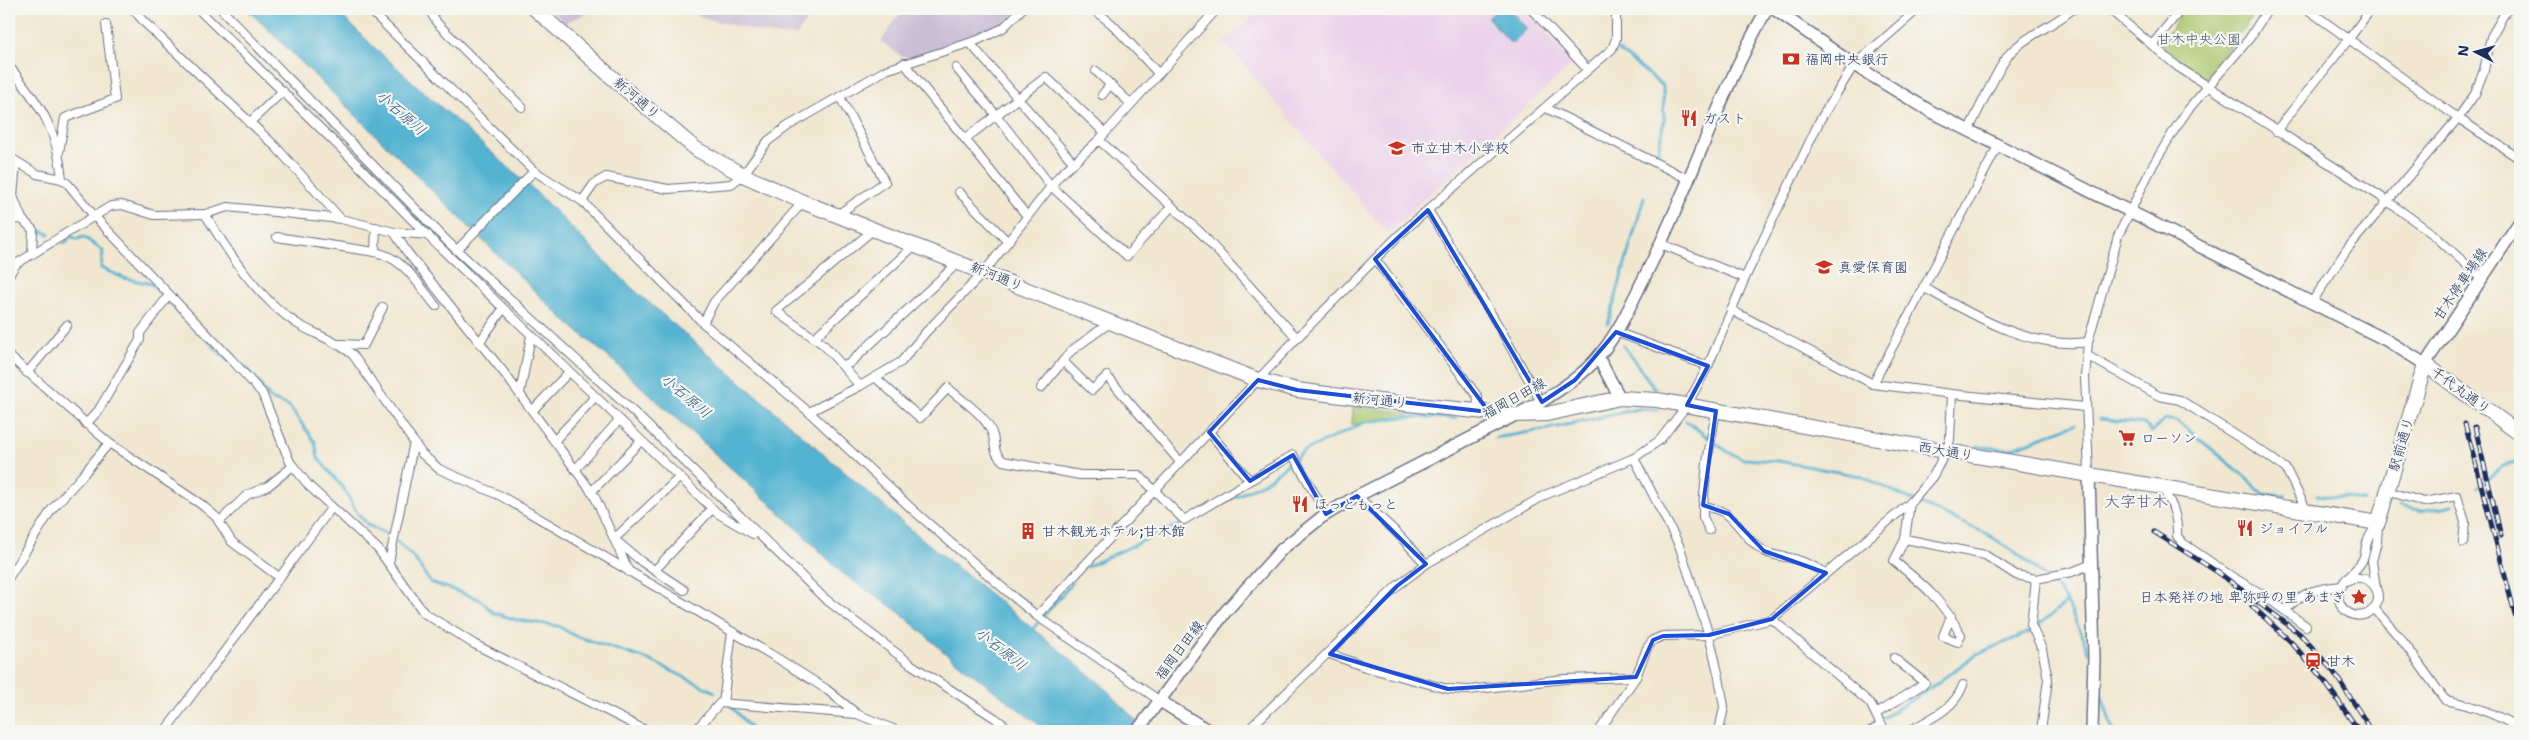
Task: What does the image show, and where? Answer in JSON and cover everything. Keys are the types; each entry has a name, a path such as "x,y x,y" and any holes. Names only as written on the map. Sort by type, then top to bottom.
{"highway":[{"name":"新河通り","path":"536,9 696,148 743,175 803,202 1258,380 1306,392 1379,402 1514,415"},
{"name":"千代丸通り","path":"2425,364 2520,434"},
{"name":"駅前通り","path":"2378,523 2425,364"},
{"name":"西大通り","path":"1514,415 1547,414 1620,398 1656,400 1946,452 2378,523"}],"main road":[{"name":"福岡日田線","path":"1137,731 1250,582 1282,549 1326,514 1357,496 1542,402 1575,380 1598,357 1616,332 1661,244 1748,42 1767,9"},
{"path":"1774,9 1854,65 1930,111 2312,302 2386,340 2425,364"},
{"name":"甘木停車場線","path":"2425,364 2520,221"},
{"path":"1598,357 1620,398"},
{"path":"2089,474 2094,657 2092,731"},
{"path":"1157,705 1209,731"}],"street":[{"path":"133,9 144,22 276,148 341,219"},
{"path":"198,9 503,309 712,509 764,540"},
{"path":"220,9 449,243 639,417 824,598 912,665 1012,731"},
{"path":"369,9 534,171 582,200 703,323 809,412 913,510 1037,616 1157,705"},
{"path":"429,9 437,23 522,107"},
{"path":"582,200 594,184 606,177 668,189 731,184 743,175 768,141 788,126 886,70 970,43 1003,28 1022,9"},
{"path":"1093,9 1112,24 1158,73"},
{"path":"1531,9 1588,70"},
{"path":"1037,616 1297,338 1375,259 1428,210 1612,49 1616,38 1616,9"},
{"path":"1247,731 1330,654 1397,586 1426,564 1545,495 1634,458 1660,440 1687,405 1708,366 1745,278 1820,120 1854,65 1918,9"},
{"path":"1968,130 2010,52 2031,37 2057,23 2073,9"},
{"path":"2109,9 2178,67 2386,200 2434,235 2481,278"},
{"path":"2152,45 2181,9"},
{"path":"2089,474 2085,407 2088,342 2118,236 2129,211 2175,129 2249,39 2268,9"},
{"path":"2307,9 2458,118 2520,159"},
{"path":"2276,131 2371,9"},
{"path":"2312,302 2347,248 2386,200 2458,118 2475,94 2484,70 2491,37 2507,9"},
{"path":"809,412 860,386 901,362 926,332 985,272 1051,186 1073,162 1099,140 1213,10"},
{"path":"59,152 65,118 115,99 106,24"},
{"path":"970,43 1073,162"},
{"path":"904,63 1027,216"},
{"path":"9,66 43,110 59,152 62,179 94,217 262,393 293,466 309,486 366,537 389,562 424,613 444,628 647,731"},
{"path":"956,68 996,115 1051,186 1127,256 1172,206"},
{"path":"1096,71 1131,104"},
{"path":"965,139 1046,77 1105,133"},
{"path":"1102,95 1110,85"},
{"path":"249,122 283,92"},
{"path":"837,215 885,182 840,97"},
{"path":"1546,108 1688,179"},
{"path":"1099,140 1201,233 1297,338"},
{"path":"1873,384 1998,146"},
{"path":"9,157 37,174 62,179"},
{"path":"16,163 11,176 13,196 22,219 33,230 32,254"},
{"path":"457,250 534,171"},
{"path":"959,192 1008,242"},
{"path":"703,323 714,302 803,202"},
{"path":"9,274 16,264 32,254 111,206 122,205 154,215 205,214 228,207 341,219 394,232 427,235 449,243"},
{"path":"1428,210 1542,402"},
{"path":"205,214 222,242 255,287 297,323 340,344 353,355 422,454 445,473 501,496 826,689 857,714 898,731"},
{"path":"9,220 22,219"},
{"path":"375,252 376,227"},
{"path":"860,386 844,366 814,338 776,311 873,230"},
{"path":"394,232 406,252 533,410 576,469 591,492 629,572"},
{"path":"277,237 375,252 398,260 436,306"},
{"path":"1661,244 1745,278"},
{"path":"814,338 915,245"},
{"path":"1375,259 1478,397 1477,410"},
{"path":"844,366 850,363 959,262"},
{"path":"1923,287 2030,339 2062,344 2088,342"},
{"path":"86,424 98,411 140,340 140,333 169,295"},
{"path":"340,344 364,345 383,306"},
{"path":"479,343 503,309"},
{"path":"1731,310 1873,384 2085,407"},
{"path":"1041,388 1071,351 1111,322"},
{"path":"27,373 66,325"},
{"path":"1616,332 1708,366"},
{"path":"520,394 532,336"},
{"path":"9,356 109,443 202,504 219,522 232,542 279,577"},
{"path":"2088,356 2159,396 2180,400 2267,455 2286,469 2307,511"},
{"path":"1063,361 1092,390 1108,376 1180,462"},
{"path":"533,410 569,372"},
{"path":"875,377 920,418 948,388 984,420 992,433 995,454 1003,461 1080,476 1139,475 1184,520 1293,455 1326,514"},
{"path":"1599,731 1636,677 1647,648 1654,640 1663,636 1709,635 1772,619 1913,500 1933,476 1946,452 1950,440 1952,394"},
{"path":"554,440 595,397"},
{"path":"1709,530 1703,517 1703,506 1707,462 1716,411"},
{"path":"576,469 619,420"},
{"path":"1209,432 1250,480"},
{"path":"591,492 641,441"},
{"path":"389,562 414,442"},
{"path":"9,577 52,509 109,443"},
{"path":"1634,458 1679,545 1709,635 1724,707 1719,731"},
{"path":"219,522 247,495 268,486 293,466"},
{"path":"614,539 680,477"},
{"path":"2160,486 2173,506 2178,522 2177,536 2182,542 2306,626"},
{"path":"2387,491 2424,502 2457,496 2465,522 2463,543"},
{"path":"1357,496 1396,532 1426,564"},
{"path":"1913,500 1905,539 1894,560 1938,598 1951,616"},
{"path":"1703,506 1729,514 1742,532 1764,551 1774,556 1797,559 1826,573"},
{"path":"165,731 332,507"},
{"path":"655,570 712,509"},
{"path":"2378,523 2377,542 2372,561 2378,596 2374,608 2363,615 2350,614 2340,605 2339,592 2363,559 2368,540 2378,523"},
{"path":"614,539 684,590"},
{"path":"1905,539 1985,555 2016,575 2036,580 2072,572 2092,564"},
{"path":"2285,610 2297,598 2309,591 2344,584 2357,577 2369,580 2376,590"},
{"path":"2036,580 2031,625 2042,649 2048,679 2041,731"},
{"path":"2374,608 2406,644 2445,700 2471,705 2506,719 2520,729"},
{"path":"1772,619 1862,696 1877,713 1883,728 1871,731"},
{"path":"723,703 732,632"},
{"path":"1330,654 1368,668 1448,689 1469,690 1564,679 1636,677"},
{"path":"1877,713 1925,683 1894,658"},
{"path":"1909,731 1952,705 1959,696 1963,685"},
{"path":"695,731 720,703 857,714"}],"highlighted area":[{"path":"1428,210 1542,402 1575,380 1616,332 1708,366 1687,405 1716,411 1703,505 1729,514 1764,551 1826,573 1772,619 1709,635 1663,636 1653,640 1636,677 1448,689 1330,654 1397,586 1426,564 1357,496 1326,514 1293,455 1250,481 1209,432 1258,380 1297,390 1489,412 1375,259"}],"shaded area":[{"path":"550,9 596,9 565,23"},
{"path":"688,9 814,9 797,35 774,35 703,18"},
{"path":"903,9 1020,9 1000,25 979,36 915,58 901,56 881,41"},
{"name":"市立甘木小学校","path":"1262,9 1526,9 1573,64 1387,233 1224,42"}],"green space":[{"name":"甘木中央公園","path":"2185,9 2258,9 2204,80 2161,47 2160,43"},
{"path":"1353,407 1408,412 1409,415 1352,425"}],"water":[{"name":"小石原川","path":"247,9 335,9 376,49 537,193 632,288 915,533 1102,685 1146,731 1047,731 944,652 899,612 842,573 789,521 614,362 561,317"},
{"path":"1499,9 1509,9 1527,29 1511,44 1488,18"}],"waterway":[{"path":"1618,50 1663,86 1664,121 1657,156"},
{"path":"1608,324 1644,197"},
{"path":"33,225 49,234"},
{"path":"64,244 71,236 77,239 84,237 103,251 101,268 124,278 152,284 164,297"},
{"path":"169,301 228,361"},
{"path":"1623,345 1655,389"},
{"path":"246,367 271,399 289,406 315,442 318,458 344,489 358,514 368,525 387,534"},
{"path":"1495,438 1548,429 1638,409 1659,410"},
{"path":"1195,517 1265,482 1304,451 1366,422 1405,417 1456,418"},
{"path":"2099,419 2144,424 2152,432 2165,419 2177,421 2235,468 2263,494 2285,496"},
{"path":"1686,421 1728,452 1743,459 1778,461 1860,476 1987,534 2019,555 2052,583 2067,602 2089,652"},
{"path":"1978,447 2011,449 2075,424"},
{"path":"1918,501 1947,462"},
{"path":"2477,487 2503,466 2520,462"},
{"path":"2317,495 2364,500"},
{"path":"2399,506 2424,511 2453,505"},
{"path":"1086,567 1185,522"},
{"path":"397,542 415,559 430,582 479,599 494,613 517,620 558,626 575,636 649,660 715,692"},
{"path":"1029,633 1072,583"},
{"path":"1862,731 1926,691 1977,654 2030,632 2067,602"},
{"path":"2098,684 2113,731"},
{"path":"731,706 753,731"}],"railway":[{"path":"2465,424 2520,633"},
{"path":"2475,427 2501,536"},
{"path":"2154,532 2219,573 2300,634 2333,671 2372,731"},
{"path":"2252,606 2291,642 2323,679 2359,731"}],"place":[{"name":"福岡中央銀行","path":"1791,59"},
{"name":"ガスト","path":"1689,118"},
{"name":"市立甘木小学校","path":"1397,148"},
{"name":"真愛保育園","path":"1824,267"},
{"name":"ローソン","path":"2127,438"},
{"name":"ほっともっと","path":"1300,504"},
{"name":"ジョイフル","path":"2245,528"},
{"name":"甘木観光ホテル;甘木館","path":"1028,531"},
{"name":"日本発祥の地 卑弥呼の里 あまぎ","path":"2359,597"},
{"name":"甘木","path":"2313,661"}],"district":[{"name":"大字甘木","path":"2136,501"}]}
